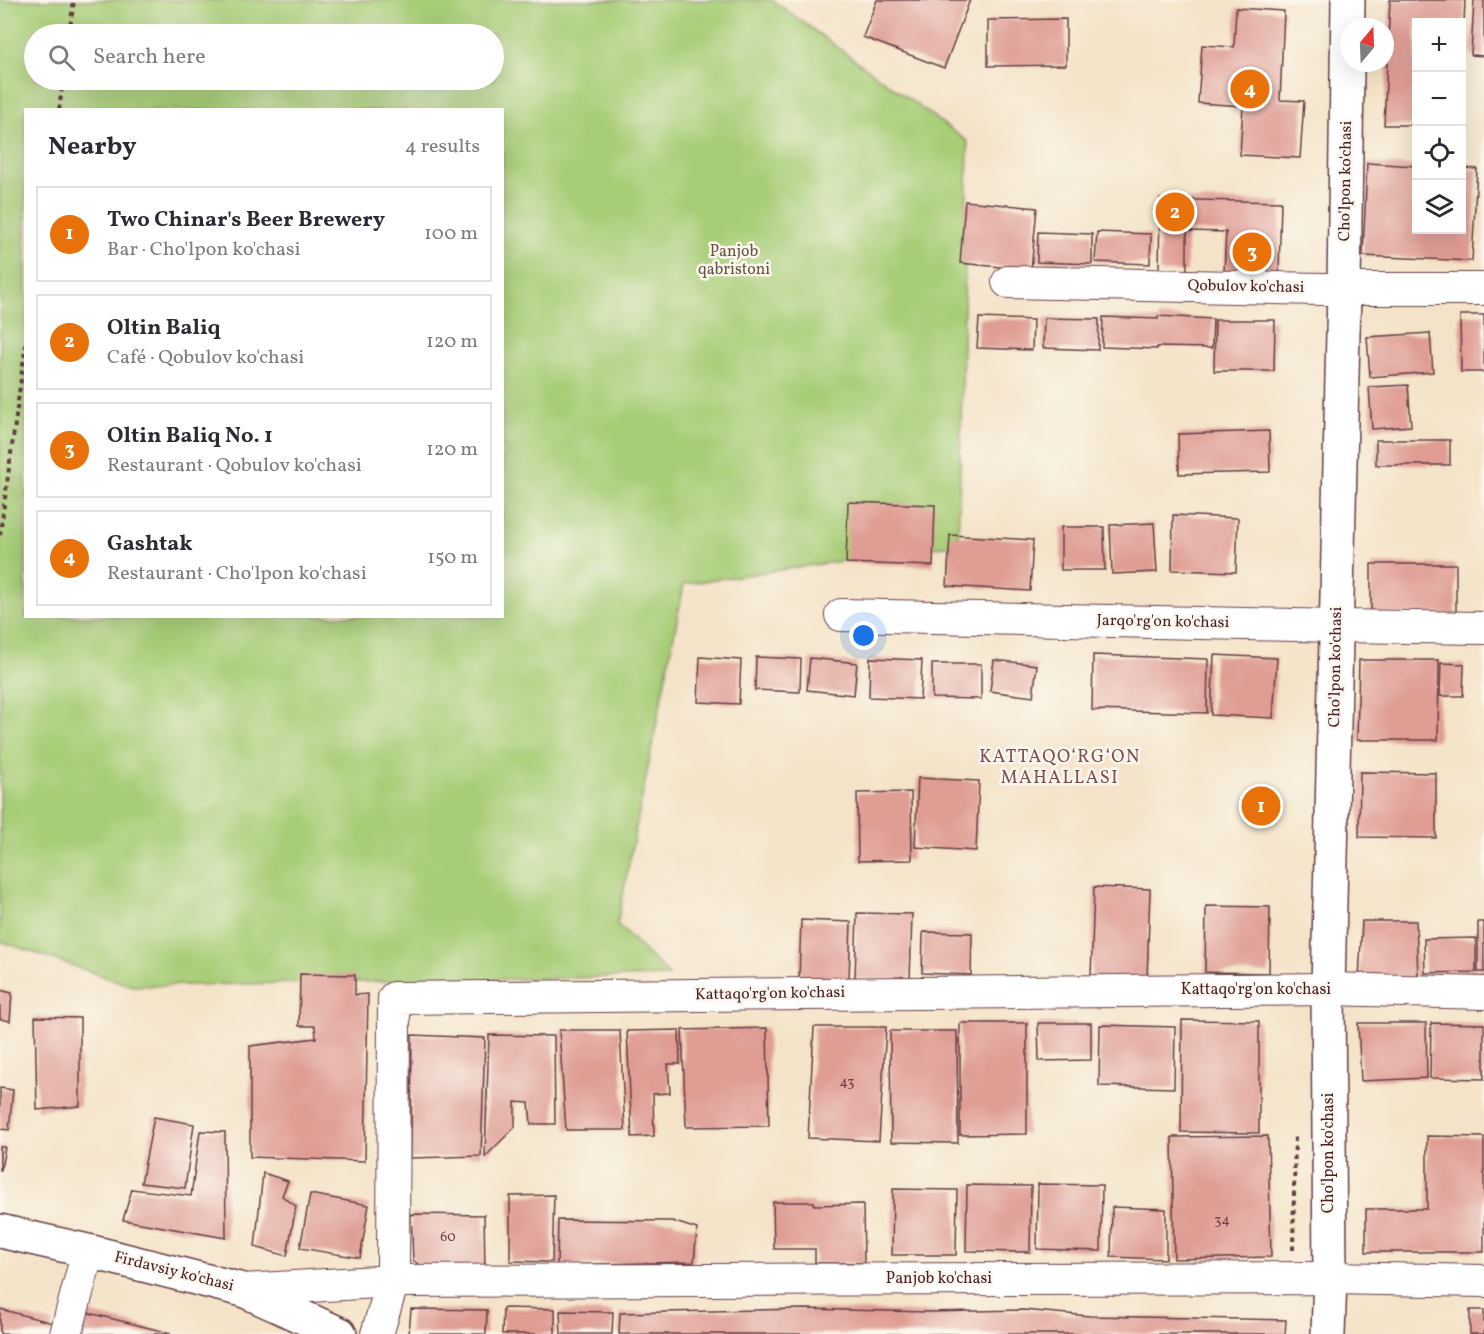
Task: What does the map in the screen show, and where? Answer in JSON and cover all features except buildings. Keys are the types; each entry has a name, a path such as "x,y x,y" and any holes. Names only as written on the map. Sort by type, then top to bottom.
{"street":[{"name":"Cho'lpon ko'chasi","path":"1328,1334 1330,1278 1328,989 1344,289 1348,0"},
{"name":"Qobulov ko'chasi","path":"1008,282 1344,289 1484,289"},
{"name":"Jarqo'rg'on ko'chasi","path":"841,615 1484,627"},
{"name":"Kattaqo'rg'on ko'chasi","path":"377,1334 393,1281 394,998 1328,989 1484,993"},
{"name":"Firdavsiy ko'chasi","path":"0,1231 243,1290 340,1334"},
{"path":"66,1334 88,1251"},
{"name":"Panjob ko'chasi","path":"243,1290 393,1281 1330,1278 1484,1281"}],"path":[{"path":"70,24 74,0"},
{"path":"59,108 62,90"},
{"path":"0,535 24,357"}],"green space":[{"name":"Panjob qabristoni","path":"0,0 772,0 968,142 958,544 684,584 617,924 670,976 132,986 0,941"}],"place":[{"name":"Gashtak","path":"1250,89"},
{"name":"Oltin Baliq","path":"1175,212"},
{"name":"Oltin Baliq No. 1","path":"1252,252"},
{"name":"Two Chinar's Beer Brewery","path":"1261,806"}],"district":[{"name":"KATTAQO‘RG‘ON MAHALLASI","path":"1060,768"}]}
